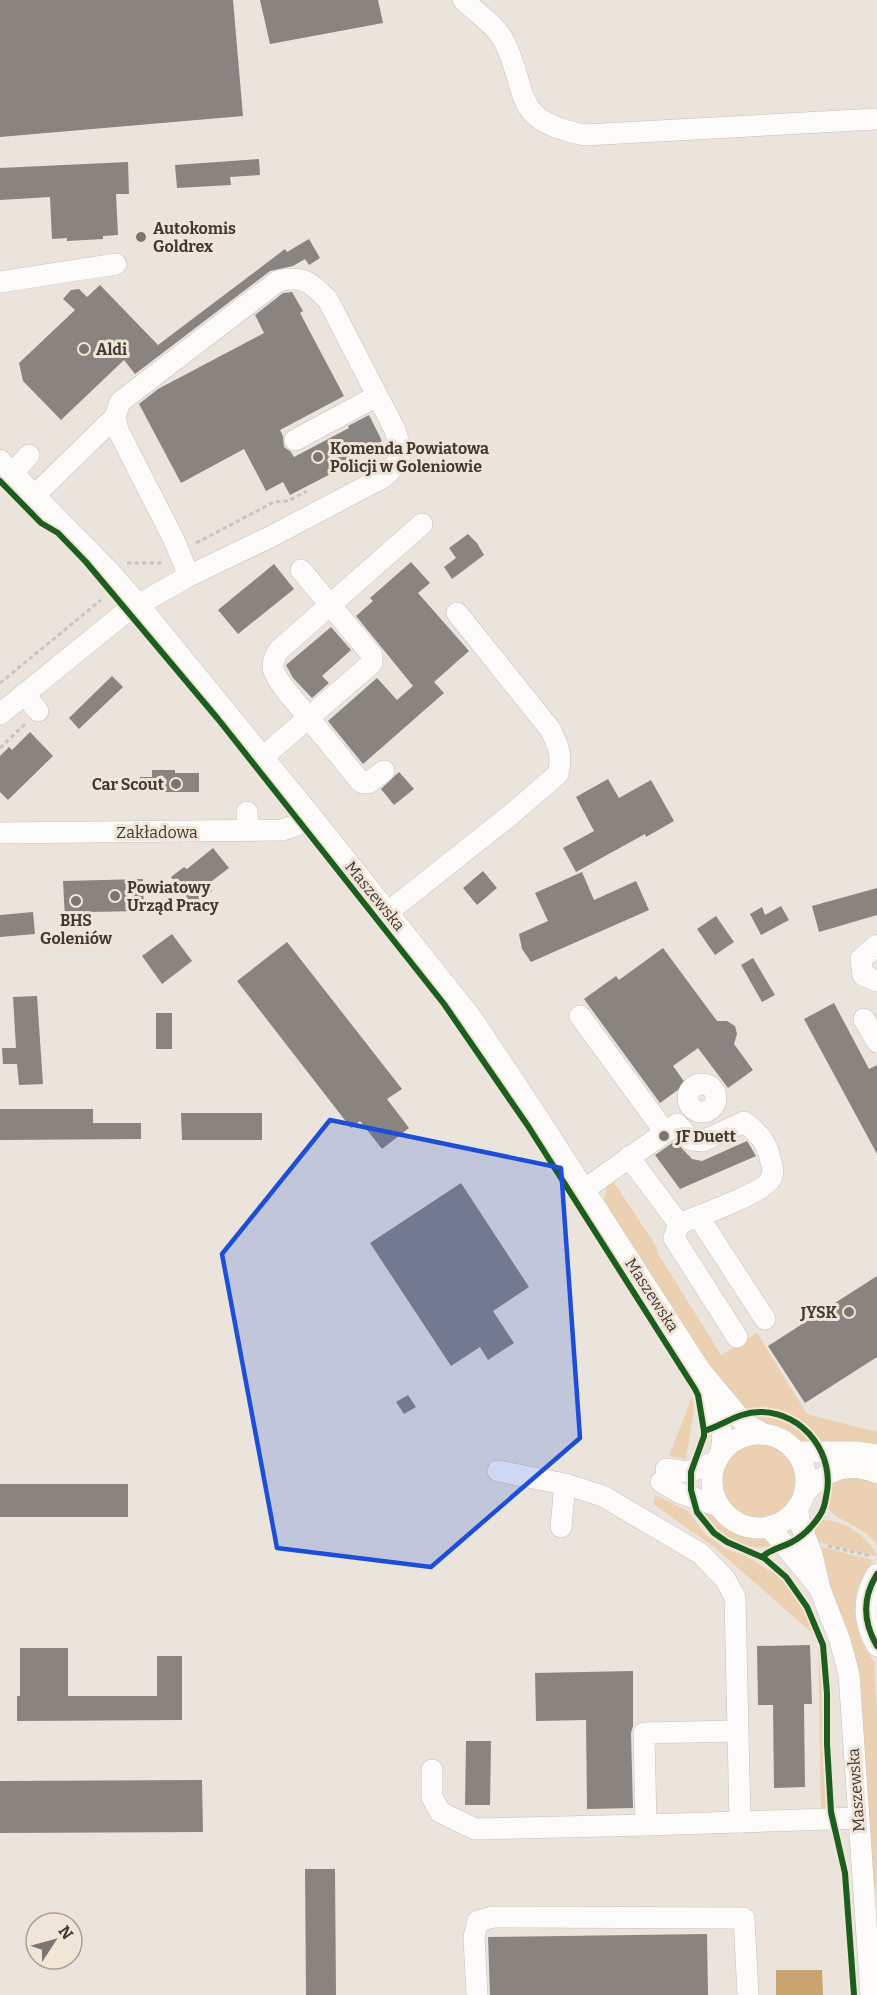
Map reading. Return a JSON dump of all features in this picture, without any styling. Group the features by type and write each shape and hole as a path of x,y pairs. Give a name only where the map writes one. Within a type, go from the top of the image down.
{"street":[{"path":"463,0 498,33 504,42 522,94 534,116 546,124 565,131 584,135 877,119"},
{"path":"0,282 116,264"},
{"path":"0,714 186,566 272,536 382,478 392,470 398,460 401,447 395,430 328,300 310,283 291,277 278,281 137,387 120,402 115,417 34,495"},
{"path":"295,440 377,396"},
{"path":"115,417 118,430 186,566"},
{"path":"6,466 29,455"},
{"name":"Maszewska","path":"6,466 138,604 471,1017 585,1189 700,1370 740,1418 762,1433"},
{"path":"384,771 368,783 363,783 273,673 272,664 279,650 422,524"},
{"path":"263,757 372,663 373,659 301,570"},
{"path":"388,912 508,817 558,774 561,763 559,748 550,729 457,613"},
{"path":"24,694 38,711"},
{"name":"Zakładowa","path":"0,833 247,821 289,829 311,816"},
{"path":"877,945 861,959 863,975 877,981"},
{"path":"580,1016 671,1128 691,1140 703,1141 744,1122"},
{"path":"864,1019 877,1042"},
{"path":"585,1189 671,1128 690,1106 701,1112 709,1110 714,1104 757,1131 769,1153 774,1171 770,1182 757,1191 688,1220 674,1238 737,1338"},
{"path":"629,1158 688,1220 765,1318"},
{"name":"Maszewska","path":"700,1370 723,1436 718,1457"},
{"path":"802,1501 807,1484 805,1467 797,1452 781,1439 762,1433 735,1440 718,1457 688,1472 663,1475 680,1492 719,1506 735,1522 757,1528 768,1527 788,1519 802,1501 819,1479 838,1469 862,1467 877,1473"},
{"path":"797,1452 857,1452 877,1455"},
{"path":"718,1457 712,1484 719,1506"},
{"path":"498,1471 565,1484 603,1496 701,1554 725,1579 735,1597 740,1822"},
{"path":"561,1527 565,1484"},
{"name":"Maszewska","path":"802,1501 799,1521 812,1554 820,1588 835,1624 849,1674 871,1995"},
{"name":"Maszewska","path":"768,1527 820,1588"},
{"path":"876,1566 868,1591 866,1609 869,1631 877,1646"},
{"path":"646,1825 644,1733 738,1731"},
{"path":"432,1770 432,1797 440,1812 476,1830 858,1818"},
{"path":"477,1995 474,1937 478,1921 505,1917 744,1918 748,1995"}],"path":[{"path":"127,564 169,563 186,566 187,548 274,502 288,501 307,491"},
{"path":"0,683 101,600"},
{"path":"0,746 38,711"},
{"path":"826,1545 876,1566"}],"highlighted area":[{"path":"330,1120 561,1168 580,1438 431,1567 277,1548 222,1254"}],"shaded area":[{"path":"608,1181 613,1181 656,1246 657,1252 721,1355 757,1333 807,1414 877,1432 877,1449 824,1444 793,1418 769,1410 746,1410 709,1366 609,1213 604,1199"},
{"path":"692,1397 694,1410 686,1459 669,1456"},
{"path":"761,1414 777,1417 792,1424 815,1446 800,1442 747,1416"},
{"path":"752,1443 766,1443 780,1449 791,1460 797,1474 794,1496 786,1508 766,1519 752,1519 738,1513 727,1502 721,1488 721,1474 727,1460 738,1449"},
{"path":"846,1474 877,1481 877,1545 865,1533 837,1517 828,1508 832,1481"},
{"path":"655,1495 688,1511 704,1533 724,1548 744,1555 770,1571 774,1569 792,1588 804,1607 816,1637 714,1547 653,1504"},
{"path":"697,1504 716,1514 736,1529 760,1536 776,1545 751,1547 729,1539 719,1533 703,1515"},
{"path":"823,1520 839,1523 855,1531 868,1542 877,1556 819,1542 815,1534 810,1536 810,1532"},
{"path":"814,1545 873,1560 857,1589 854,1612 861,1640 874,1661 877,1714 877,1892 876,1887 872,1888 856,1663 846,1625"},
{"path":"818,1642 822,1665 829,1812 821,1813"},
{"path":"776,1970 822,1970 823,1995 776,1995"}],"building":[{"path":"0,0 233,0 243,116 0,137"},
{"path":"260,0 378,0 383,23 270,44"},
{"path":"259,159 260,175 230,177 231,185 177,188 175,165"},
{"path":"128,162 129,194 116,194 118,235 103,236 103,239 67,241 67,238 52,239 50,197 0,200 0,168"},
{"name":"Aldi","path":"309,239 320,258 309,265 305,259 293,266 270,271 135,374 124,360 61,420 23,381 19,363 75,310 63,299 71,290 79,289 87,297 100,285 158,345 285,249 287,252"},
{"path":"292,292 303,311 300,313 344,396 280,430 284,447 294,457 369,415 382,441 344,461 346,466 290,495 283,482 266,491 244,449 181,483 139,404 158,389 264,333 255,315 283,293"},
{"path":"468,534 484,555 452,579 444,567 456,558 449,548"},
{"path":"411,562 430,583 418,593 469,651 434,682 444,693 363,764 328,721 377,678 397,700 413,686 356,616 373,601 370,598"},
{"path":"274,564 294,589 238,634 218,610"},
{"path":"331,627 351,650 322,676 329,683 312,698 293,678 286,665"},
{"path":"112,676 123,687 79,729 69,718"},
{"path":"30,732 53,756 8,800 0,792 0,756 9,747 12,750"},
{"name":"Car Scout","path":"152,770 199,773 199,792 140,792 140,777 152,777"},
{"path":"399,772 414,789 394,805 381,789"},
{"path":"608,779 619,798 651,780 674,821 646,837 645,834 576,872 563,848 594,831 576,797"},
{"path":"213,848 229,868 208,884 212,891 193,905 171,877 184,867 187,869"},
{"path":"483,871 497,888 477,905 463,888"},
{"path":"582,872 594,900 636,881 649,910 531,962 522,949 519,934 548,921 535,893"},
{"name":"Powiatowy Urząd Pracy","path":"143,879 144,911 87,912 87,918 65,919 63,881"},
{"path":"877,888 877,915 819,932 812,906"},
{"path":"781,906 789,920 761,935 750,914 762,907 765,915"},
{"path":"33,912 35,934 0,937 0,915"},
{"path":"716,916 734,942 715,955 697,929"},
{"path":"172,934 192,961 162,984 142,956"},
{"path":"287,942 402,1089 387,1099 409,1128 382,1149 360,1121 351,1128 237,981"},
{"path":"663,948 717,1021 727,1021 735,1026 737,1034 734,1044 753,1070 728,1088 698,1048 673,1066 686,1084 660,1103 584,999 616,976 619,980"},
{"path":"753,958 775,995 762,1002 741,965"},
{"path":"37,996 43,1084 19,1085 17,1064 3,1064 2,1048 16,1048 13,997"},
{"path":"834,1003 869,1069 877,1065 877,1154 804,1019"},
{"path":"156,1013 172,1013 172,1049 156,1049"},
{"path":"0,1109 93,1109 93,1123 141,1123 141,1139 0,1140"},
{"path":"181,1113 262,1113 262,1140 182,1140"},
{"name":"JF Duett","path":"675,1141 692,1159 702,1161 747,1141 756,1156 680,1189 655,1155"},
{"path":"461,1183 529,1287 493,1311 514,1343 488,1360 480,1347 451,1366 370,1243"},
{"name":"JYSK","path":"877,1276 877,1357 805,1403 768,1346"},
{"path":"408,1395 416,1407 404,1414 396,1402"},
{"path":"0,1484 128,1484 128,1517 0,1517"},
{"path":"810,1645 812,1704 804,1704 805,1787 774,1788 773,1705 758,1705 757,1646"},
{"path":"20,1648 68,1648 68,1696 157,1696 157,1656 182,1656 182,1720 17,1721 17,1696 20,1696"},
{"path":"633,1671 631,1733 633,1808 587,1809 586,1720 536,1721 535,1673"},
{"path":"466,1741 491,1741 490,1805 465,1805"},
{"path":"202,1780 203,1832 0,1833 0,1781"},
{"path":"305,1869 335,1869 336,1995 306,1995"},
{"path":"707,1934 708,1995 490,1995 488,1937"}],"cycle path":[{"path":"0,481 41,523 58,533 86,562 218,719 444,1004 528,1126 695,1389 704,1431 691,1472 691,1490 697,1512 714,1533 727,1542 764,1558 786,1577 807,1607 823,1645 831,1812 845,1873 854,1995"},
{"path":"704,1431 745,1414 760,1412 776,1414 790,1419 803,1428 821,1452 828,1481 821,1513 799,1538 762,1557"},
{"path":"877,1574 869,1592 866,1610 869,1628 877,1646"}],"place":[{"name":"Autokomis Goldrex","path":"141,237"},
{"name":"Aldi","path":"84,349"},
{"name":"Komenda Powiatowa Policji w Goleniowie","path":"318,457"},
{"name":"Car Scout","path":"176,784"},
{"name":"Powiatowy Urząd Pracy","path":"115,896"},
{"name":"BHS Goleniów","path":"76,901"},
{"name":"JF Duett","path":"664,1136"},
{"name":"JYSK","path":"849,1312"}]}
